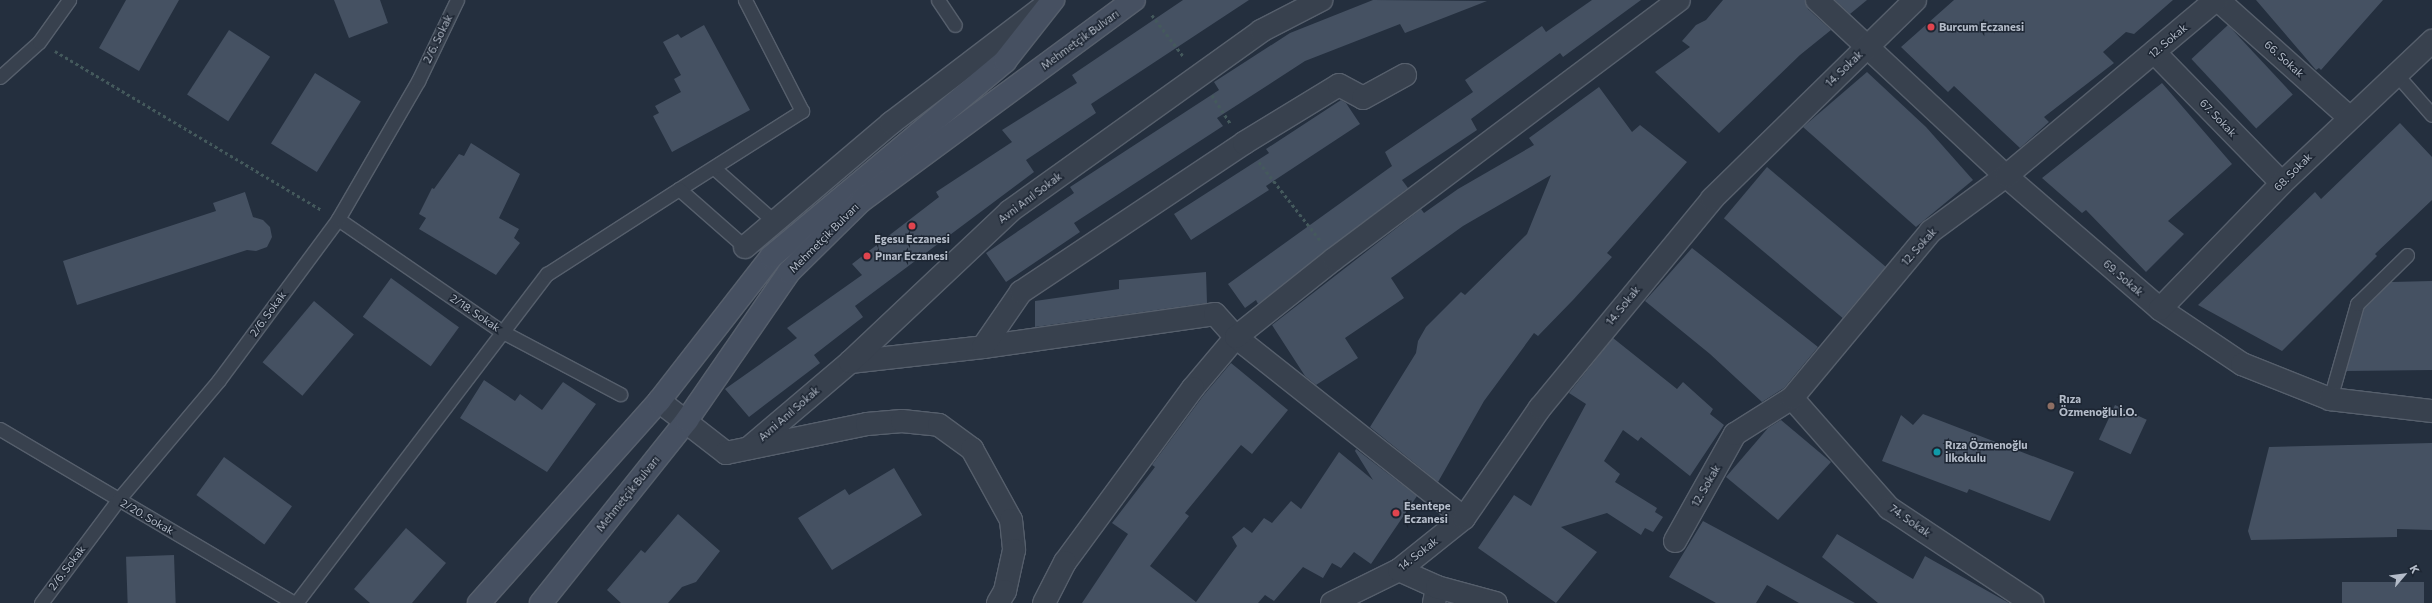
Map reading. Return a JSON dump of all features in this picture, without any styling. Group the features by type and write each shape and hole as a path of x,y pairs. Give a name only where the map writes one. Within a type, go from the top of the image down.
{"main road":[{"name":"Mehmetçik Bulvarı","path":"541,603 687,420 789,272 861,201 1134,0"},
{"name":"Mehmetçik Bulvarı","path":"479,603 659,401 771,257 1005,61 1052,1"}],"street":[{"name":"Avni Anıl Sokak","path":"749,448 850,362 1010,211 1261,32 1321,0"},
{"path":"1044,603 1065,562 1193,388 1236,337 1334,259 1679,0"},
{"name":"69. Sokak","path":"1817,0 1868,45 2006,176 2160,310 2242,364 2330,399 2432,411"},
{"name":"14. Sokak","path":"1332,603 1399,570 1464,518 1540,408 1712,199 1915,0"},
{"name":"12. Sokak","path":"1675,541 1735,434 1792,398 1931,231 2006,176 2217,0"},
{"name":"66. Sokak","path":"2217,0 2350,118"},
{"path":"745,248 891,123 1052,1"},
{"name":"68. Sokak","path":"2160,310 2282,183 2432,41"},
{"name":"67. Sokak","path":"2154,52 2282,183"},
{"path":"983,346 1021,292 1244,143 1339,85 1363,98 1405,75"},
{"path":"745,248 771,257 789,272"},
{"path":"850,362 983,346 1215,314 1236,337 1464,518"},
{"name":"74. Sokak","path":"1792,398 1889,508 2032,603"},
{"path":"659,401 687,420 726,453 867,424 902,421 939,425 972,449 1011,520 1014,550 1005,592 998,603"},
{"path":"1399,570 1435,595 1496,603"}],"lane":[{"path":"0,77 39,42 69,0"},
{"name":"2/6. Sokak","path":"41,603 118,500 219,380 338,219 418,81 457,0"},
{"path":"295,603 501,331 547,274 802,111 745,0"},
{"path":"938,0 955,25"},
{"path":"2397,75 2432,115"},
{"path":"714,168 776,223"},
{"path":"679,189 745,248"},
{"name":"2/18. Sokak","path":"338,219 501,331 620,394"},
{"path":"2330,399 2357,304 2407,254"},
{"name":"2/20. Sokak","path":"0,429 118,500 295,603"}],"path":[{"path":"39,42 338,219"}],"building":[{"path":"126,0 179,0 139,71 99,48"},
{"path":"334,0 380,0 388,23 349,38"},
{"path":"1183,0 1249,0 1091,104 1096,113 1026,160 1034,172 855,306 863,317 814,355 820,363 749,417 725,389 797,338 787,328 862,275 852,264 939,197 936,192 1012,142 1002,130 1077,83 1072,75"},
{"path":"1373,0 1487,1 1405,33 1400,24 1305,61 1217,118 1223,126 1074,223 1080,232 1006,282 986,253 1074,193 1070,187 1219,90 1214,82 1290,33"},
{"path":"1592,0 1641,0 1563,57 1560,53 1471,119 1477,130 1402,180 1408,188 1258,304 1256,300 1245,308 1228,284 1392,166 1385,152 1473,92 1465,80 1542,26 1546,32"},
{"path":"1723,0 1805,0 1808,9 1831,30 1800,55 1719,133 1655,72 1690,47 1682,41 1696,25 1706,20"},
{"path":"1835,0 1867,0 1850,14"},
{"path":"1954,0 2173,0 2134,34 2126,32 2103,52 2114,63 2044,117 2049,122 2020,148 1954,86 1948,92 1901,47"},
{"path":"2256,0 2383,0 2321,70 2319,68 2316,70"},
{"path":"704,25 750,110 672,152 653,116 659,113 655,106 681,92 674,79 681,75 663,42 678,34 681,38"},
{"path":"2228,25 2293,94 2256,129 2191,59"},
{"path":"229,30 270,57 228,121 187,95"},
{"path":"1867,72 1926,127 1973,180 1916,227 1803,127"},
{"path":"315,73 361,102 317,172 271,143"},
{"path":"2162,83 2232,164 2168,221 2184,234 2146,272 2086,210 2082,213 2042,178"},
{"path":"1599,87 1632,132 1640,125 1687,162 1607,253 1612,257 1538,336 1534,333 1484,401 1438,482 1370,427 1416,353 1418,341 1426,327 1461,292 1465,295 1527,234 1551,175 1463,226 1391,278 1404,298 1345,338 1358,358 1316,385 1305,376 1272,325 1421,209 1424,213 1458,189 1534,145 1529,138"},
{"path":"1341,100 1346,103 1360,124 1266,186 1269,190 1191,240 1174,214 1269,153 1266,149"},
{"path":"2400,123 2432,157 2432,200 2375,254 2377,256 2282,351 2198,305 2315,192 2321,199"},
{"path":"471,143 520,174 499,218 519,229 514,238 520,243 496,275 419,229 426,218 419,214 432,188 434,189 459,154 464,156"},
{"path":"1767,167 1886,267 1843,318 1724,218"},
{"path":"245,192 253,217 263,220 270,227 272,237 267,247 256,251 247,250 77,305 63,261 216,211 213,203"},
{"path":"1692,248 1818,347 1784,388 1762,402 1710,354 1645,301"},
{"path":"1206,272 1207,303 1035,327 1035,301 1119,289 1119,280"},
{"path":"391,278 459,327 431,366 363,317"},
{"path":"2432,281 2432,370 2346,371 2364,308 2391,282"},
{"path":"314,301 354,334 302,396 263,362"},
{"path":"1613,338 1677,389 1683,382 1713,409 1710,414 1724,425 1690,476 1641,437 1638,441 1623,430 1604,461 1620,474 1615,482 1657,508 1655,512 1663,517 1653,532 1645,528 1641,535 1607,513 1561,527 1597,552 1556,603 1478,548 1514,495 1531,506 1586,404 1569,393"},
{"path":"1231,363 1288,410 1252,454 1241,445 1185,513 1189,516 1150,566 1196,602 1237,546 1232,537 1244,527 1252,533 1264,518 1272,523 1291,501 1301,509 1339,452 1373,480 1355,451 1356,449 1417,496 1371,564 1354,552 1341,568 1332,563 1323,578 1303,567 1274,601 1265,595 1258,603 1082,603 1128,534 1112,523 1155,467 1152,465 1203,396"},
{"path":"484,380 515,401 520,394 542,410 563,382 596,404 547,472 460,418"},
{"path":"2115,405 2147,420 2131,454 2099,439"},
{"path":"1923,414 2074,472 2050,521 1969,489 1967,493 1882,461 1901,415 1913,425"},
{"path":"1781,420 1831,462 1778,520 1726,477 1768,428"},
{"path":"2432,443 2432,530 2397,529 2397,537 2251,540 2248,531 2269,447"},
{"path":"224,457 292,506 264,544 196,495"},
{"path":"894,468 922,515 832,570 798,518 845,489 849,495"},
{"path":"678,514 720,551 696,582 682,587 668,603 621,603 607,590 641,550 645,553"},
{"path":"1703,521 1855,603 1799,603 1767,585 1756,603 1716,603 1669,577"},
{"path":"406,528 446,563 412,603 370,603 354,589"},
{"path":"1837,534 1913,579 1925,556 2009,603 1878,603 1822,557"},
{"path":"174,555 176,603 128,603 126,557"},
{"path":"2342,582 2424,582 2424,603 2342,603"}],"place":[{"name":"Burcum Eczanesi","path":"1931,27"},
{"name":"Egesu Eczanesi","path":"912,226"},
{"name":"Pınar Eczanesi","path":"867,256"},
{"name":"Rıza Özmenoğlu İ.O.","path":"2051,406"},
{"name":"Rıza Özmenoğlu İlkokulu","path":"1937,452"},
{"name":"Esentepe Eczanesi","path":"1396,513"}]}
